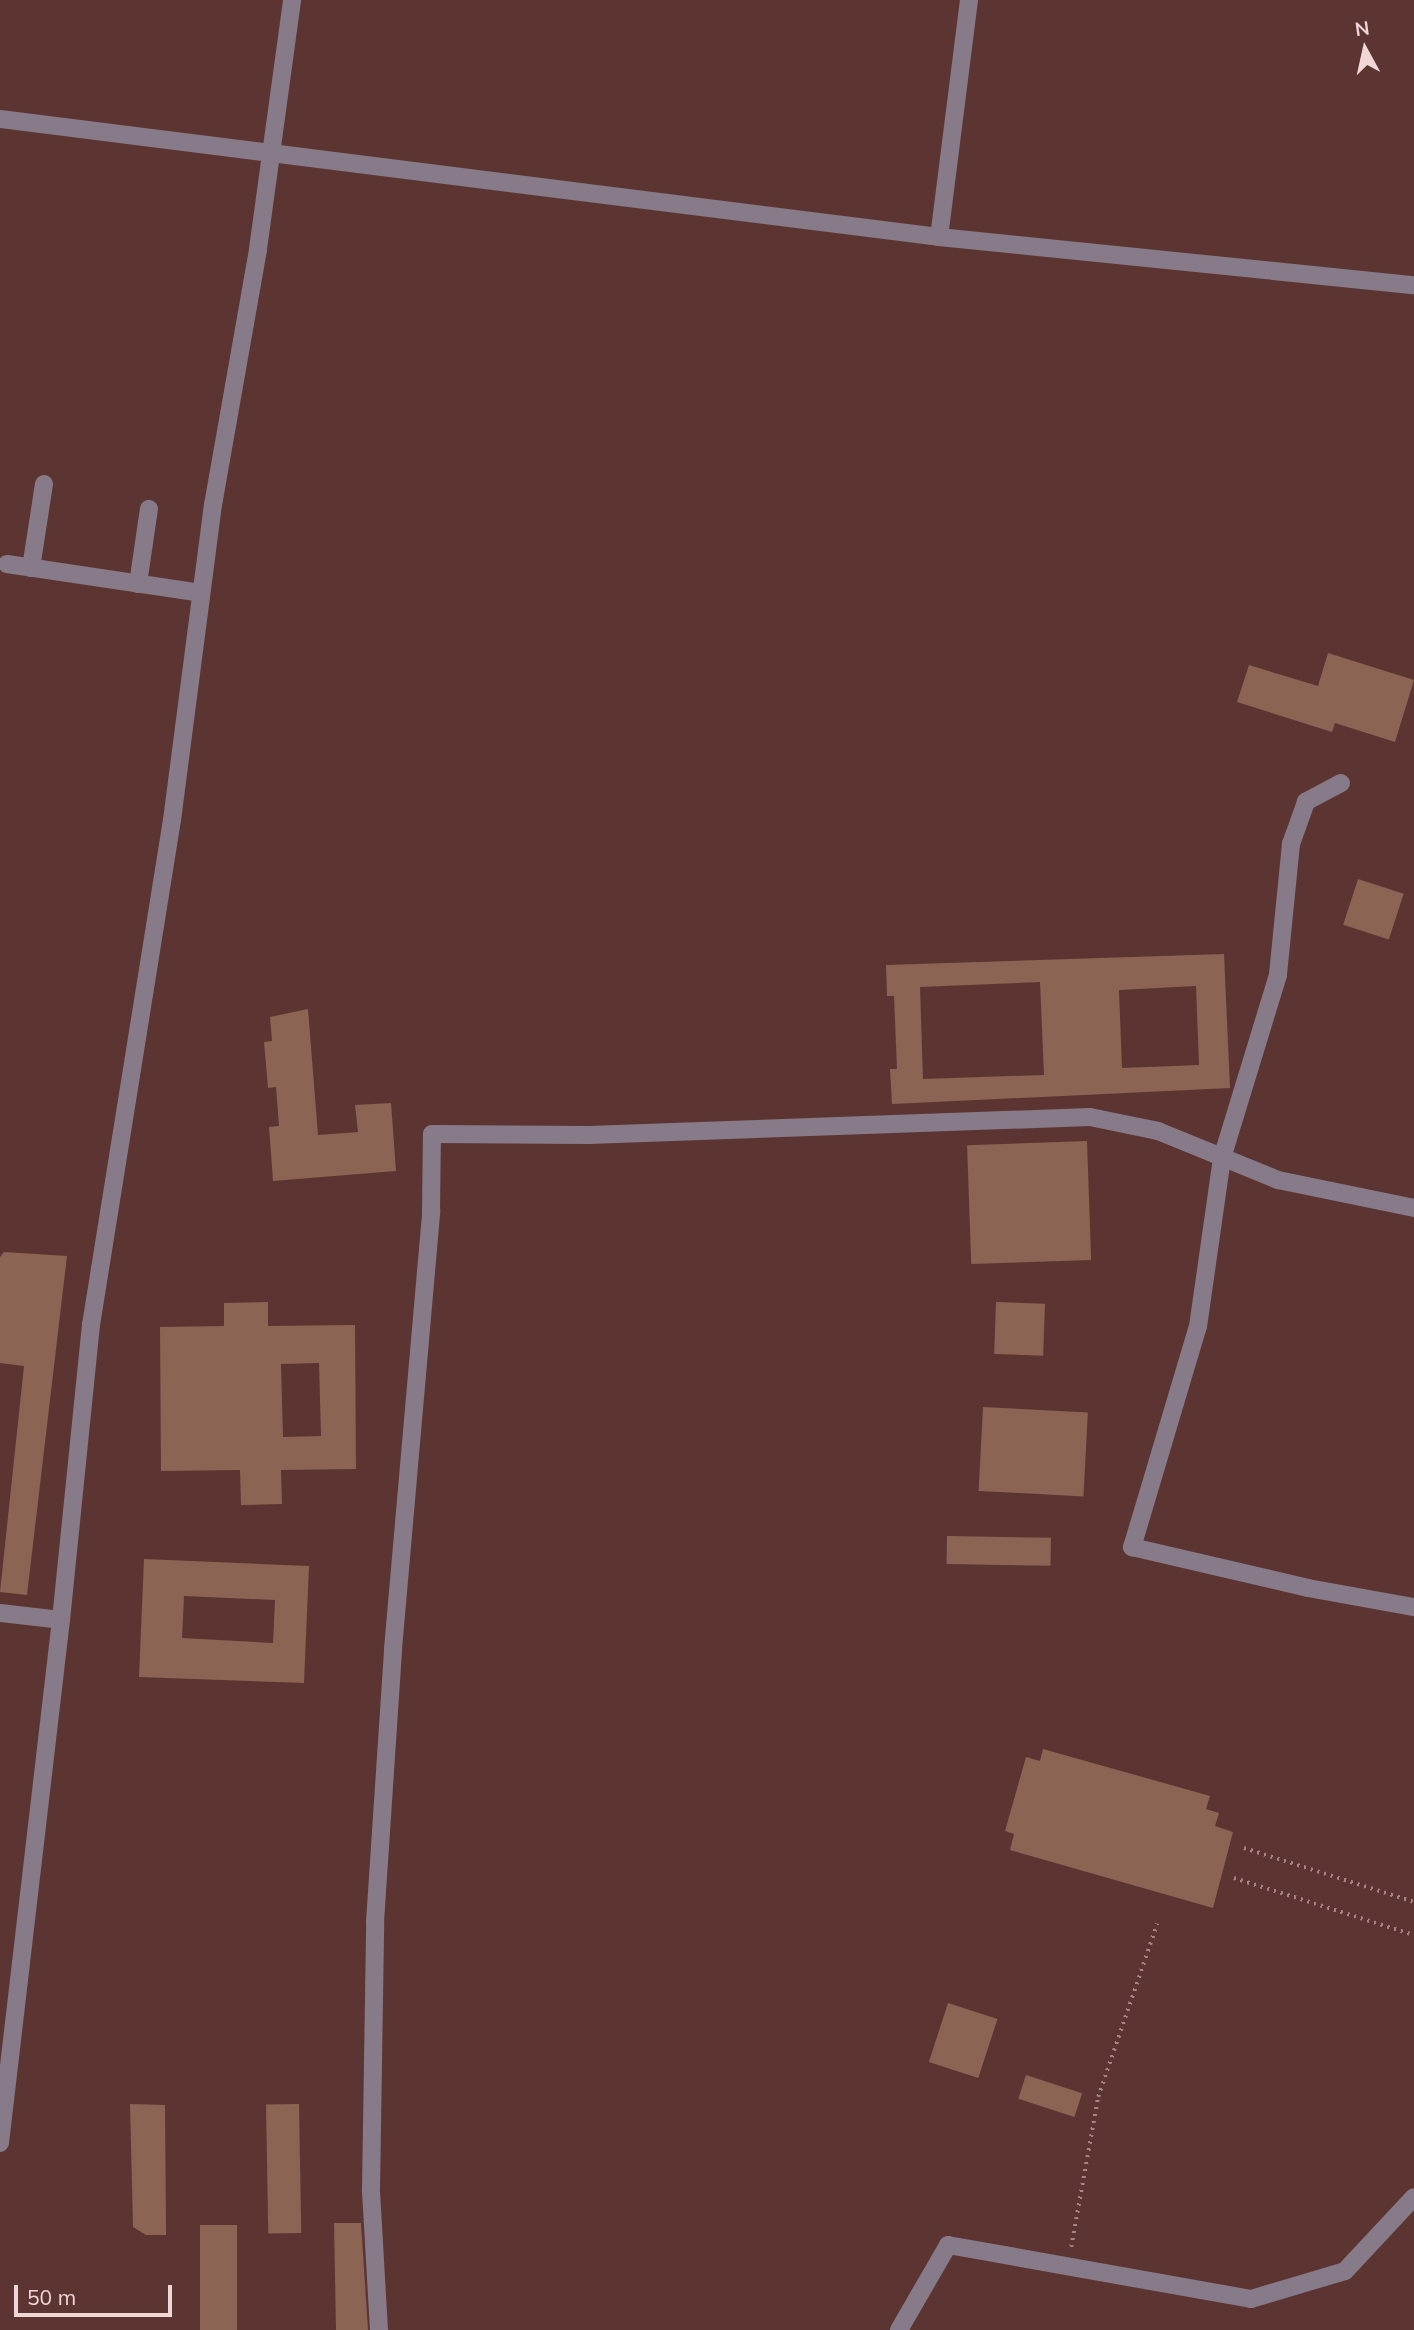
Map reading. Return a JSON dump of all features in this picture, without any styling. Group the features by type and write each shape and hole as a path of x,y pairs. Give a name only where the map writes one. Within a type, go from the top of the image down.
{"street":[{"path":"0,2143 61,1620 91,1325 172,820 201,593 271,152 292,0"},
{"path":"939,237 969,0"},
{"path":"0,119 939,237 1414,285"},
{"path":"31,568 44,484"},
{"path":"138,584 149,509"},
{"path":"7,564 201,593"},
{"path":"1341,783 1307,802 1291,844 1278,975 1222,1158 1198,1326 1132,1547 1414,1607"},
{"path":"379,2330 371,2190 376,1922 393,1649 431,1211 432,1134 589,1135 1090,1116 1158,1131 1278,1180 1414,1208"},
{"path":"0,1612 61,1620"},
{"path":"899,2330 948,2245 1251,2299 1345,2271 1414,2197"}],"path":[{"path":"1244,1848 1414,1902"},
{"path":"1234,1878 1414,1935"},
{"path":"1068,2267 1098,2097 1157,1924"}],"building":[{"path":"1328,653 1414,680 1395,742 1335,723 1332,732 1237,702 1249,665 1318,686"},
{"path":"1358,879 1404,894 1389,939 1343,925"},
{"path":"1224,954 1230,1088 892,1104 890,1069 897,1069 894,996 887,996 886,965","holes":["1040,982 1044,1075 923,1079 920,987","1196,986 1199,1065 1122,1068 1119,990"]},
{"path":"308,1009 318,1135 358,1132 355,1105 391,1103 396,1171 273,1181 269,1127 279,1126 276,1087 268,1088 264,1042 272,1041 270,1017"},
{"path":"1087,1141 1091,1260 971,1264 967,1145"},
{"path":"4,1252 67,1256 27,1595 0,1592 24,1366 0,1363 0,1257"},
{"path":"268,1302 268,1326 355,1325 356,1469 281,1470 282,1504 241,1505 240,1470 161,1471 160,1327 224,1326 224,1303","holes":["319,1363 321,1436 283,1437 281,1364"]},
{"path":"996,1302 1045,1304 1043,1356 994,1354"},
{"path":"983,1407 1088,1412 1083,1496 979,1491"},
{"path":"947,1536 1051,1538 1050,1566 947,1564"},
{"path":"144,1559 309,1566 304,1683 139,1677","holes":["184,1596 275,1600 273,1643 182,1638"]},
{"path":"1043,1749 1210,1796 1206,1809 1219,1813 1215,1826 1233,1832 1213,1908 1010,1850 1014,1834 1005,1831 1026,1757 1040,1761"},
{"path":"948,2003 997,2019 978,2078 929,2062"},
{"path":"1026,2075 1082,2093 1074,2117 1018,2099"},
{"path":"130,2104 165,2105 166,2235 146,2235 133,2227"},
{"path":"299,2104 301,2233 268,2234 266,2105"},
{"path":"334,2223 361,2223 368,2330 336,2330"},
{"path":"200,2225 237,2225 237,2330 200,2330"}]}
